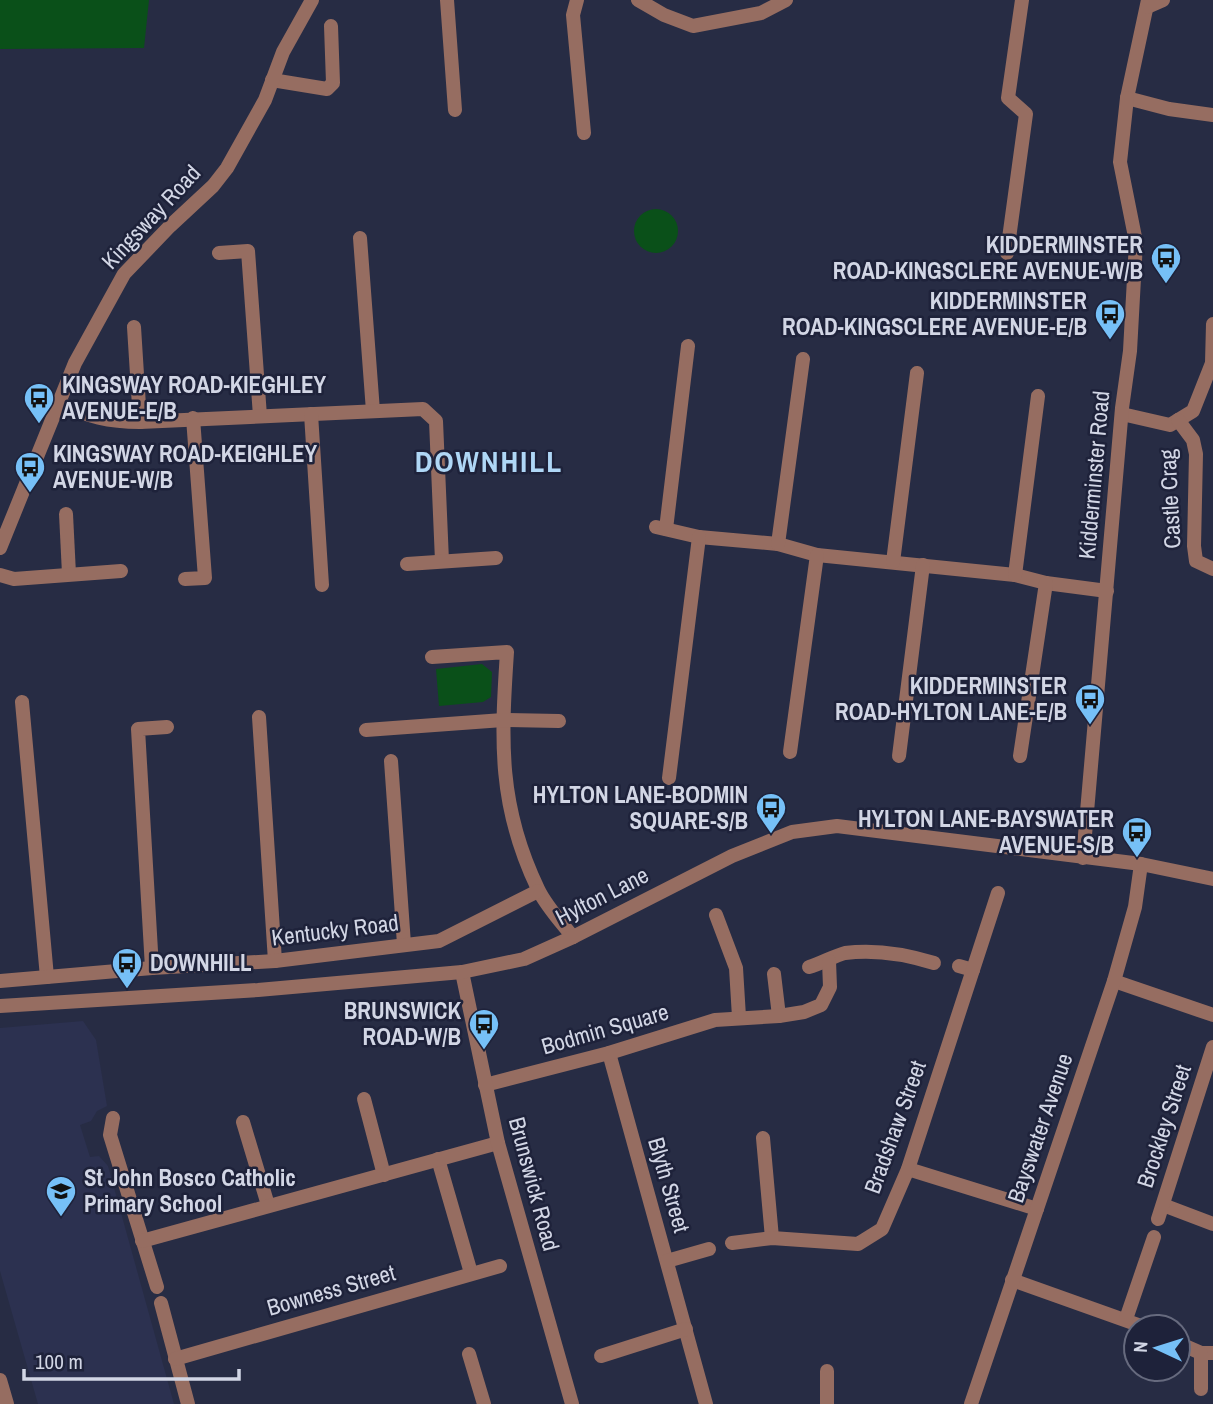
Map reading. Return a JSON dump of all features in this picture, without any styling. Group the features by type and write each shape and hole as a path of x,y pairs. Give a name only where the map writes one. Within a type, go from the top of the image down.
{"street":[{"name":"Kingsway Road","path":"0,548 75,363 124,274 213,186 227,168 265,100 283,52 312,0"},
{"path":"447,0 455,110"},
{"path":"577,0 573,15 584,133"},
{"path":"638,0 664,15 693,26 761,13 770,3 786,0"},
{"path":"1007,253 1026,114 1008,98 1022,0"},
{"path":"1147,3 1163,0"},
{"name":"Kidderminster Road","path":"1083,858 1122,414 1130,351 1136,242 1119,162 1127,98 1147,3"},
{"path":"272,80 327,89 333,83 334,69 331,26"},
{"path":"1127,98 1169,110 1213,115"},
{"path":"360,238 373,411"},
{"path":"219,253 248,251 260,416"},
{"path":"1122,414 1170,425 1193,411 1213,363 1213,324"},
{"path":"134,327 141,422"},
{"path":"688,346 661,528 699,537 778,544 817,555 1015,575 1046,583 1107,591"},
{"path":"778,544 803,359"},
{"path":"893,562 916,373"},
{"path":"1015,575 1038,396"},
{"path":"59,403 111,422 423,409 436,421 442,561"},
{"path":"311,414 322,585"},
{"path":"185,579 205,578 193,418"},
{"name":"Castle Crag","path":"1178,420 1193,440 1196,454 1196,561 1213,569"},
{"path":"66,514 69,574"},
{"path":"669,778 699,537"},
{"path":"790,752 817,555"},
{"path":"407,564 496,558"},
{"path":"899,756 923,565"},
{"path":"0,575 15,579 121,571"},
{"path":"1020,756 1046,583"},
{"path":"432,657 507,652 503,767 512,821 538,891 573,937"},
{"path":"22,702 47,977"},
{"path":"259,717 275,961"},
{"path":"366,730 503,720 559,721"},
{"path":"152,968 138,729 167,727"},
{"path":"391,761 404,944"},
{"name":"Hylton Lane","path":"0,1006 258,990 463,972 524,959 733,856 792,832 837,826 1141,864 1213,879"},
{"name":"Bayswater Avenue","path":"971,1404 1114,981 1135,907 1141,864"},
{"name":"Kentucky Road","path":"0,981 275,961 439,941 538,891"},
{"name":"Bradshaw Street","path":"732,1243 772,1238 858,1244 882,1229 908,1169 966,968 998,893"},
{"path":"716,915 736,968 739,1017"},
{"path":"809,967 843,953 874,952 903,953 934,963"},
{"name":"Bodmin Square","path":"485,1086 609,1053 715,1020 804,1012 821,1005 830,987 829,961"},
{"name":"Brunswick Road","path":"463,972 498,1143 572,1404"},
{"path":"774,974 779,1016"},
{"path":"1114,981 1213,1015"},
{"name":"Brockley Street","path":"1158,1219 1213,1048"},
{"name":"Blyth Street","path":"609,1053 706,1404"},
{"path":"364,1099 384,1175"},
{"path":"113,1118 110,1135 157,1287"},
{"path":"243,1122 268,1205"},
{"path":"763,1138 772,1238"},
{"path":"142,1241 498,1143"},
{"path":"438,1159 471,1273"},
{"path":"908,1169 1037,1209"},
{"path":"1163,1205 1213,1224"},
{"path":"1128,1313 1154,1237"},
{"path":"667,1261 709,1249"},
{"name":"Bowness Street","path":"175,1359 500,1266"},
{"path":"1012,1280 1122,1318"},
{"path":"161,1303 188,1404"},
{"path":"601,1356 686,1329"},
{"path":"1201,1390 1207,1353"},
{"path":"469,1354 484,1404"},
{"path":"827,1371 827,1404"},
{"path":"0,1380 7,1404"}],"shaded area":[{"name":"St John Bosco Catholic Primary School","path":"83,1021 96,1040 107,1106 97,1111 91,1121 80,1125 90,1157 99,1156 108,1166 174,1404 38,1404 0,1271 0,1028"}],"green space":[{"path":"0,0 149,0 144,48 0,49"},
{"path":"656,209 671,216 678,231 671,246 656,253 641,246 634,231 641,216"},
{"path":"482,664 492,672 491,697 483,702 439,706 436,669"}],"place":[{"name":"KIDDERMINSTER ROAD-KINGSCLERE AVENUE-W/B","path":"1166,285"},
{"name":"KIDDERMINSTER ROAD-KINGSCLERE AVENUE-E/B","path":"1110,341"},
{"name":"KINGSWAY ROAD-KIEGHLEY AVENUE-E/B","path":"39,425"},
{"name":"KINGSWAY ROAD-KEIGHLEY AVENUE-W/B","path":"30,494"},
{"name":"KIDDERMINSTER ROAD-HYLTON LANE-E/B","path":"1090,726"},
{"name":"HYLTON LANE-BODMIN SQUARE-S/B","path":"771,835"},
{"name":"HYLTON LANE-BAYSWATER AVENUE-S/B","path":"1137,859"},
{"name":"DOWNHILL","path":"127,990"},
{"name":"BRUNSWICK ROAD-W/B","path":"484,1051"},
{"name":"St John Bosco Catholic Primary School","path":"61,1218"}],"district":[{"name":"DOWNHILL","path":"489,462"}]}
